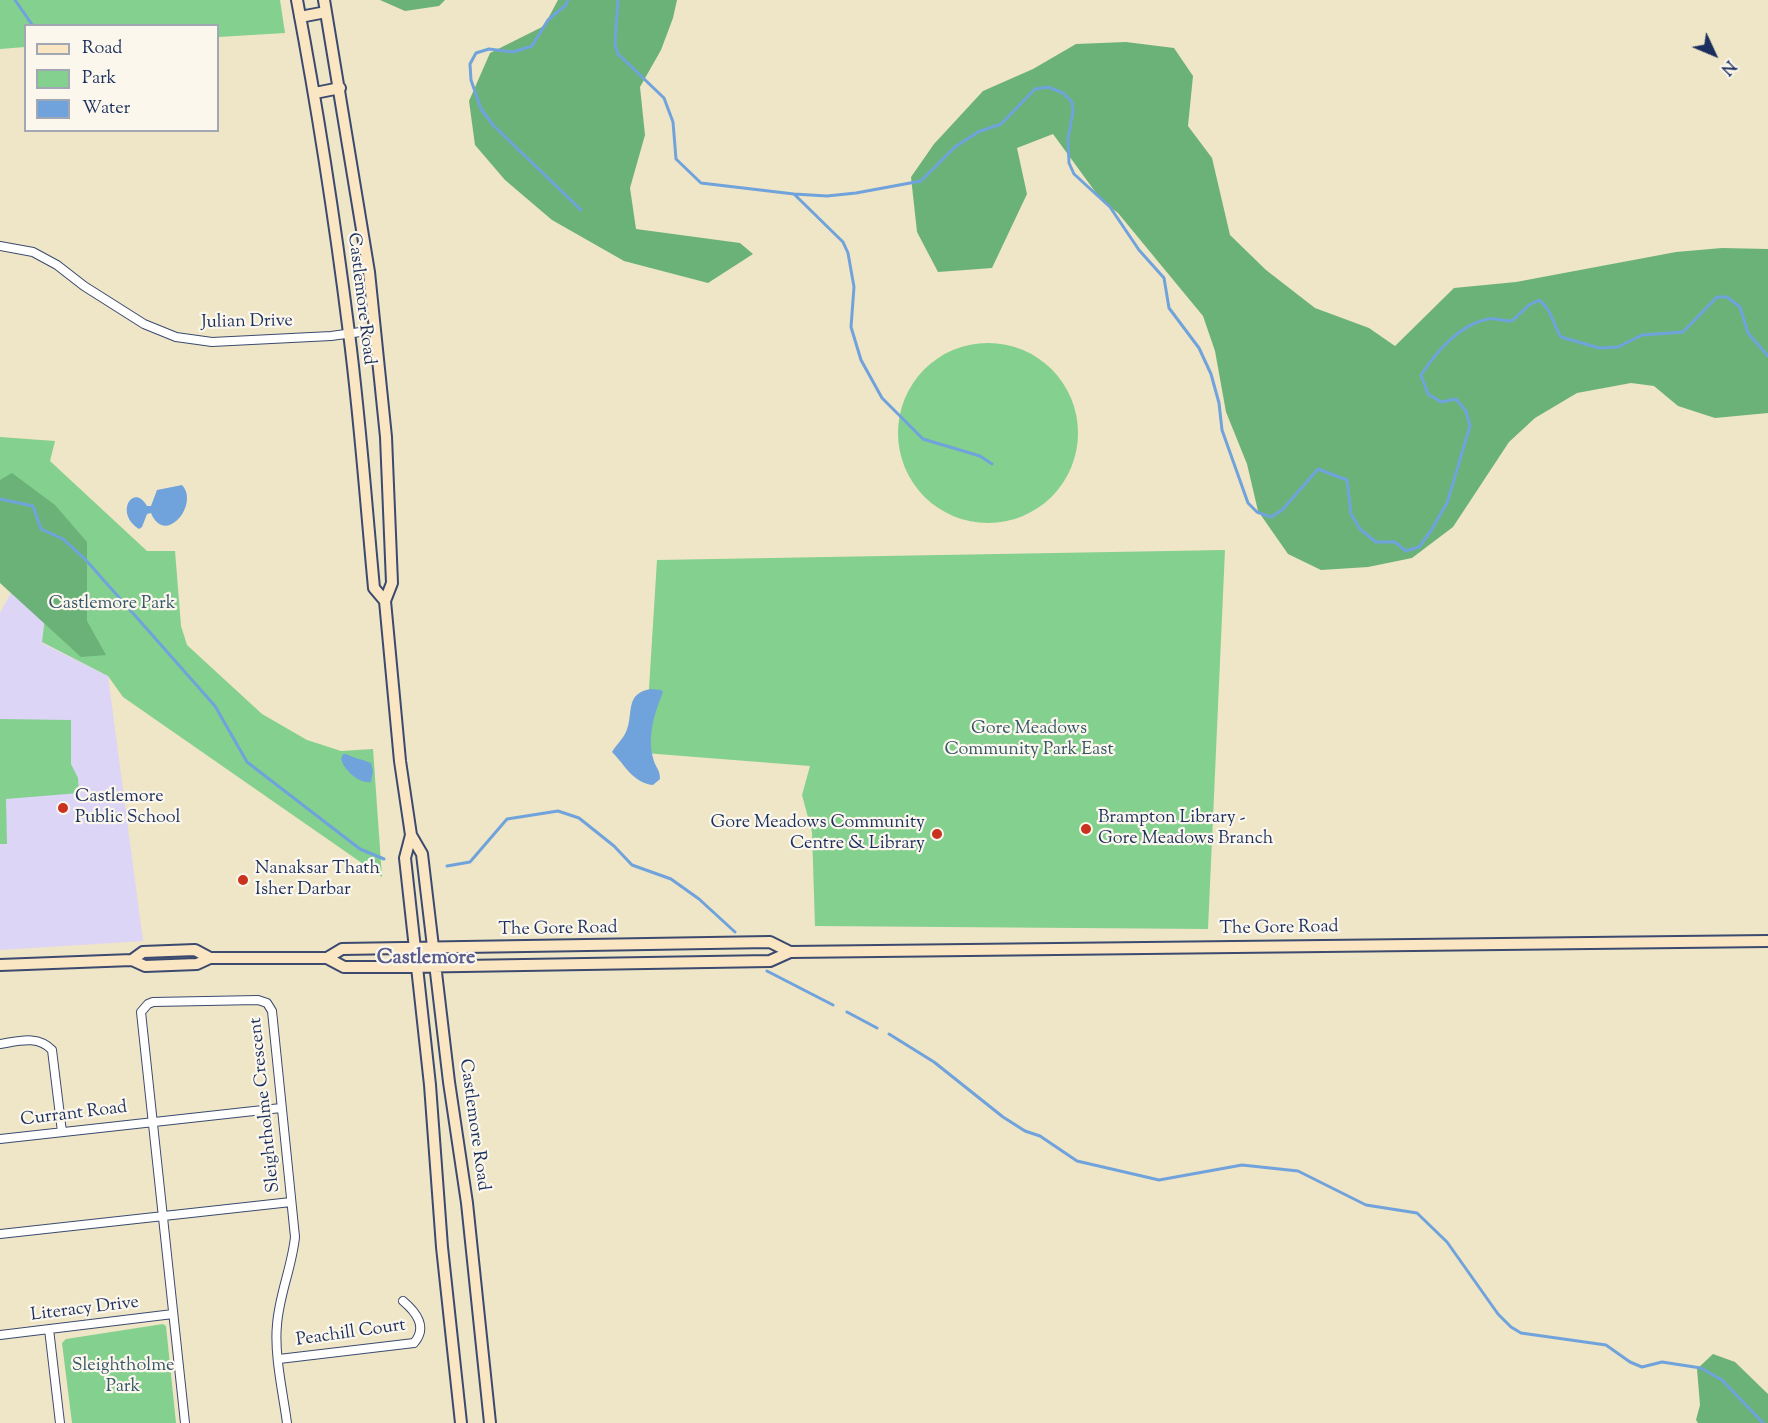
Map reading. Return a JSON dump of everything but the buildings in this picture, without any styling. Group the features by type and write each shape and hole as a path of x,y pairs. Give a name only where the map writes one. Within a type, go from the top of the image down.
{"main road":[{"name":"Castlemore Road","path":"297,0 315,93 349,333 374,588 385,602"},
{"name":"Castlemore Road","path":"324,0 369,272 386,437 392,583 385,602 393,696 411,835 405,858 430,1085 442,1247 461,1423"},
{"path":"300,17 326,12"},
{"path":"315,93 340,88"},
{"name":"Castlemore Road","path":"411,835 422,854 449,1082 467,1203 490,1423"},
{"name":"The Gore Road","path":"0,965 132,960 145,966 197,964 210,958 327,958 344,967 418,967 770,961 790,952 1768,941"},
{"name":"The Gore Road","path":"327,958 342,949 770,942 790,952"},
{"path":"706,944 706,962"}],"street":[{"name":"Julian Drive","path":"0,246 33,252 57,265 84,286 144,324 176,337 212,342 331,336 375,330"},
{"name":"Sleightholme Crescent","path":"185,1423 141,1012 153,1002 258,1000 267,1003 272,1011 295,1237 293,1257 277,1323 287,1423"},
{"path":"0,1044 36,1040 46,1043 52,1050 62,1132"},
{"name":"Currant Road","path":"0,1139 281,1108"},
{"path":"0,1234 291,1202"},
{"name":"Peachill Court","path":"279,1359 414,1342 421,1329 420,1320 414,1310 403,1300"},
{"name":"Literacy Drive","path":"0,1335 173,1314"},
{"path":"49,1329 60,1423"}],"shaded area":[{"name":"Castlemore Public School","path":"13,589 45,617 42,643 108,676 143,941 0,950 0,613"}],"green space":[{"path":"0,0 280,0 285,33 219,37 219,24 24,24 24,47 0,49"},
{"path":"380,0 445,0 439,6 405,11"},
{"path":"558,0 677,0 661,50 640,87 645,135 630,188 636,229 740,243 753,254 708,283 624,261 552,220 505,180 475,145 469,101 490,53 544,26"},
{"path":"1126,42 1174,48 1193,76 1188,126 1212,158 1230,235 1266,270 1315,308 1369,328 1395,346 1454,288 1516,282 1676,252 1722,248 1768,249 1768,413 1715,418 1678,406 1654,386 1631,383 1577,393 1535,418 1509,442 1453,527 1412,558 1368,567 1321,570 1288,554 1258,511 1247,464 1226,412 1215,351 1203,316 1118,213 1102,201 1053,134 1017,148 1027,194 992,268 938,272 917,232 911,177 934,144 983,91 1033,69 1076,44"},
{"path":"988,343 1006,344 1023,349 1052,369 1072,398 1077,415 1077,451 1072,468 1052,497 1023,517 1006,522 988,523 970,522 953,517 924,497 904,468 899,451 898,433 899,415 904,398 924,369 953,349 970,344"},
{"name":"Castlemore Park","path":"0,437 55,441 50,461 147,551 175,551 181,626 187,645 262,714 307,740 341,751 373,749 382,877 123,697 108,676 42,642 45,617 0,580"},
{"path":"12,473 55,505 87,542 87,621 106,655 81,657 0,583 0,480"},
{"name":"Gore Meadows Community Park East","path":"1225,550 1208,929 815,926 812,832 802,795 810,766 645,753 657,560"},
{"path":"0,719 71,720 71,764 78,778 79,793 6,799 7,844 0,844"},
{"name":"Sleightholme Park","path":"163,1324 166,1326 176,1423 72,1423 62,1343 66,1339"},
{"path":"1713,1354 1735,1362 1768,1394 1768,1423 1698,1423 1696,1420 1700,1405 1697,1369"}],"water":[{"path":"182,485 187,502 184,511 172,524 164,526 157,522 151,513 147,514 139,529 132,523 127,509 132,499 136,497 142,499 147,506 151,506 157,490"},
{"path":"651,689 663,692 651,732 651,749 660,779 653,785 640,781 630,773 612,752 626,732 633,700 643,691"},
{"path":"343,754 371,763 373,771 371,782 357,779 349,772 341,759"}],"waterway":[{"path":"15,0 32,24"},
{"path":"568,0 566,5 548,20 532,46 513,52 489,49 476,53 470,64 471,80 481,109 493,125 581,210"},
{"path":"618,0 615,44 618,54 664,98 673,122 676,159 701,183 827,196 921,181 955,147 978,132 1001,124 1035,89 1048,87 1063,93 1072,102 1073,112 1068,138 1069,163 1074,174 1110,207 1139,250 1164,278 1169,308 1199,348 1211,374 1219,403 1222,430 1248,503 1257,512 1271,517 1282,510 1318,469 1347,480 1351,514 1360,529 1376,542 1395,542 1406,551 1419,547 1447,503 1470,426 1466,411 1456,399 1441,402 1428,394 1421,375 1441,348 1458,333 1488,319 1512,321 1529,305 1539,300 1550,313 1561,337 1599,348 1618,347 1642,335 1683,332 1717,297 1727,297 1740,307 1748,333 1768,356"},
{"path":"795,195 843,242 848,253 854,287 851,327 861,360 882,398 923,439 980,456 992,464"},
{"path":"0,499 33,506 41,529 63,539 85,559 215,706 247,762 360,849 384,859"},
{"path":"447,866 470,862 507,819 558,811 579,818 614,846 632,865 671,879 699,899 735,932"},
{"path":"767,971 833,1005"},
{"path":"847,1012 877,1028"},
{"path":"889,1034 934,1062 1003,1117 1025,1131 1040,1136 1077,1161 1159,1180 1242,1165 1298,1171 1366,1205 1417,1213 1447,1242 1498,1314 1511,1327 1521,1333 1606,1345 1630,1362 1642,1367 1662,1362 1701,1368 1722,1380 1763,1423"}],"place":[{"name":"Castlemore Public School","path":"63,808"},
{"name":"Brampton Library - Gore Meadows Branch","path":"1086,829"},
{"name":"Gore Meadows Community Centre & Library","path":"937,834"},
{"name":"Nanaksar Thath Isher Darbar","path":"243,880"}],"district":[{"name":"Castlemore","path":"426,960"}]}
